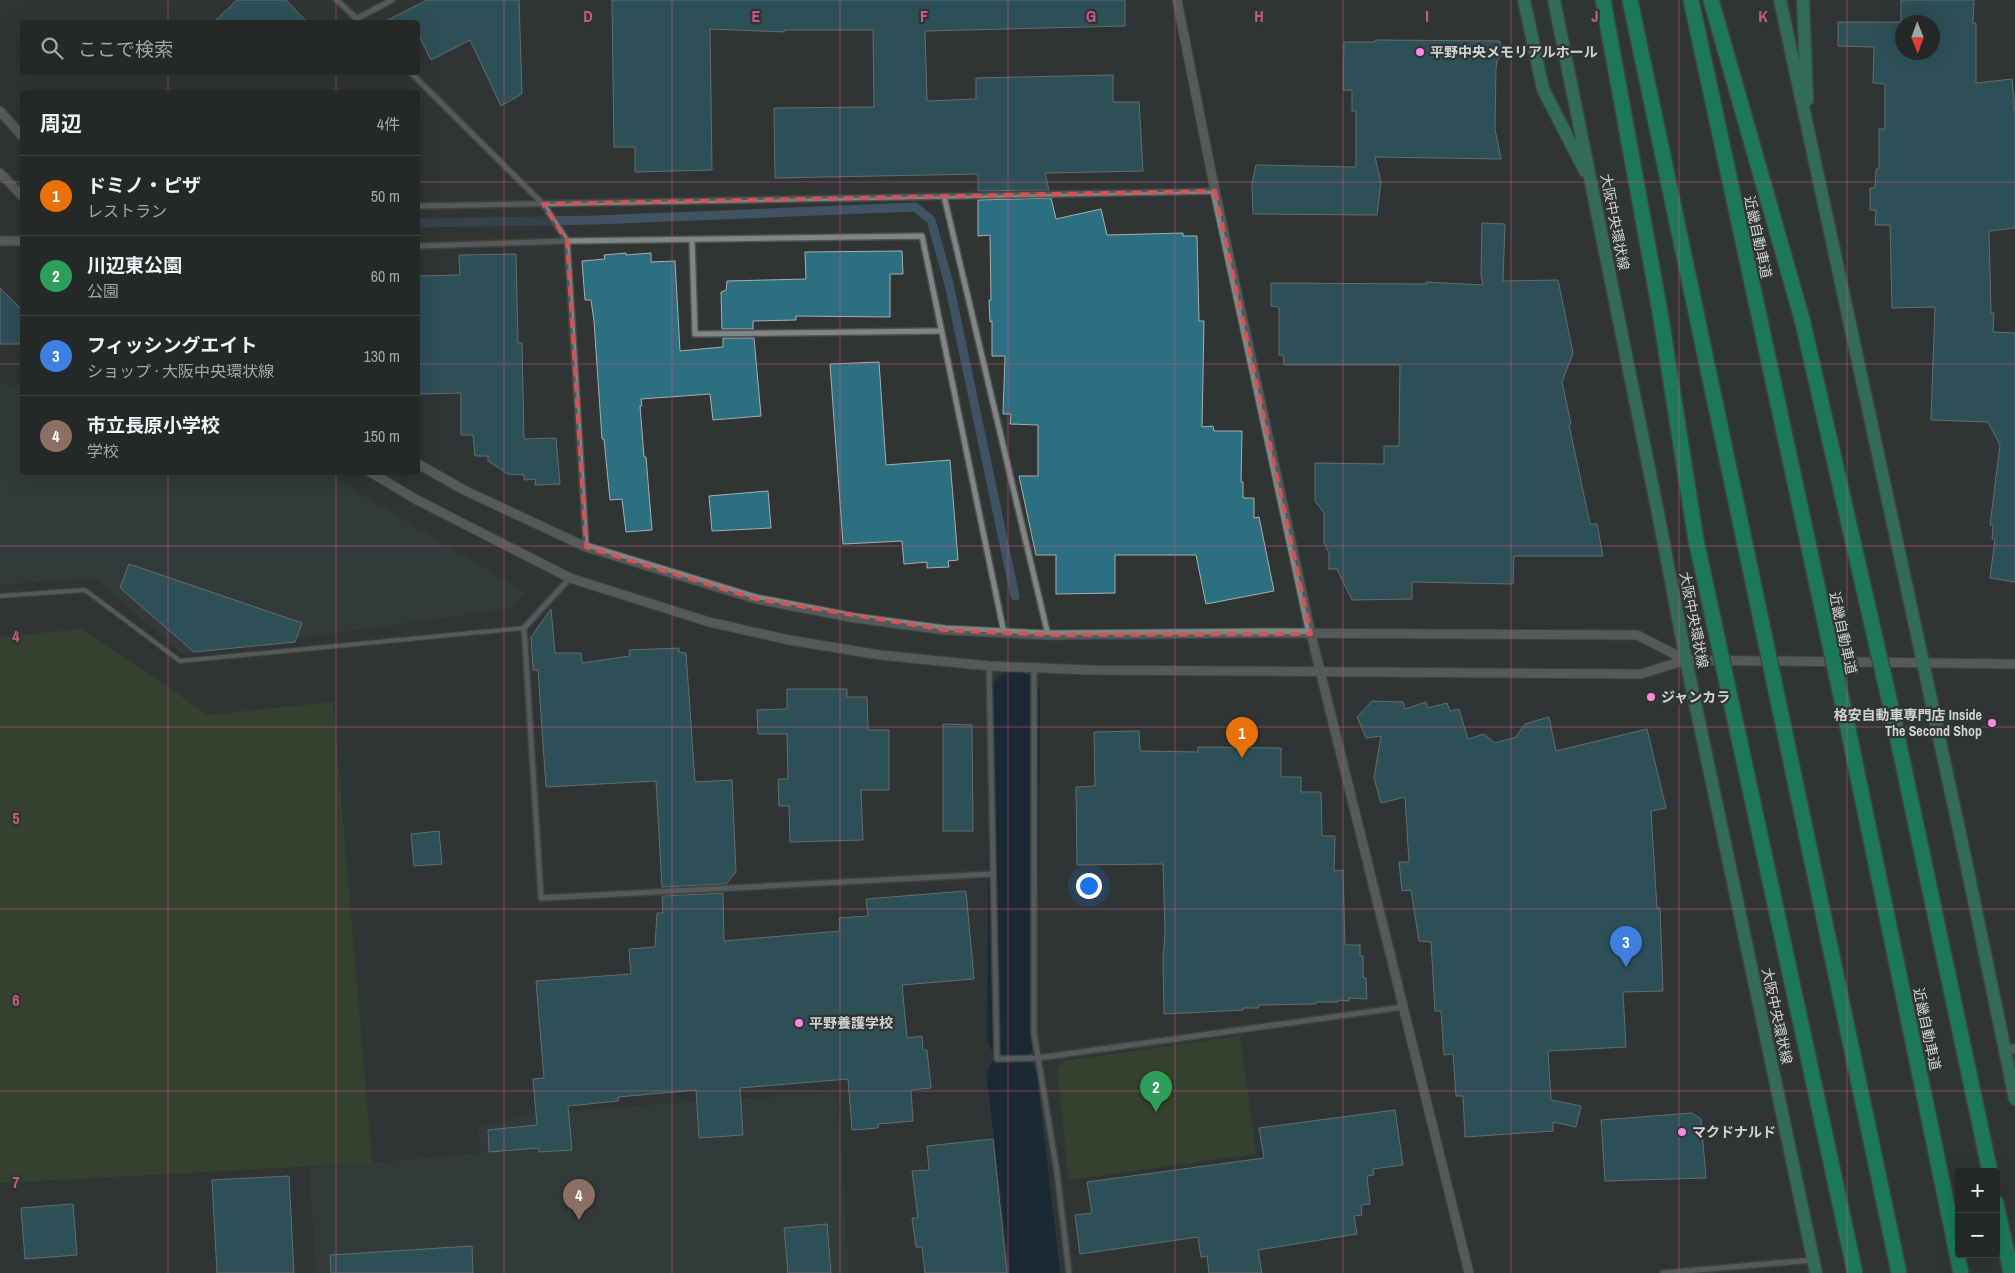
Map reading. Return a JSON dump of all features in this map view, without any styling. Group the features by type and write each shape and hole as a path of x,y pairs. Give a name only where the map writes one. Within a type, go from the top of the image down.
{"highway":[{"path":"1602,0 1660,312 1696,540 1855,1273"},
{"path":"1630,0 1899,1273"},
{"name":"近畿自動車道","path":"1690,0 1844,715 1961,1273"},
{"path":"1710,0 1802,320 1892,712 1989,1168"},
{"path":"1998,1213 2011,1273"}],"main road":[{"path":"1524,0 1542,89 1592,184"},
{"name":"大阪中央環状線","path":"1554,0 1686,660 1816,1273"},
{"path":"1780,0 1923,663 2010,1049 2015,1099"},
{"path":"1803,0 1808,136"}],"street":[{"path":"337,0 357,20"},
{"path":"360,20 392,0"},
{"path":"1177,0 1215,191 1310,634 1469,1273"},
{"path":"413,75 543,204 567,241 586,548"},
{"path":"0,111 20,134"},
{"path":"0,173 20,194"},
{"path":"420,206 1215,191"},
{"path":"944,196 1048,635"},
{"path":"420,246 567,241 922,236 1005,634"},
{"path":"692,240 694,334 941,331"},
{"path":"0,241 20,241"},
{"path":"420,465 464,490 586,548 756,599 855,618 945,630 1048,635 1637,635 1686,660"},
{"path":"375,475 417,500 570,578 709,622 789,640 880,656 989,666 1034,668 1640,674 1686,660 2015,664"},
{"path":"570,578 524,628 541,898 993,874"},
{"path":"989,666 997,1059 1038,1058 1404,1007"},
{"path":"1034,668 1034,1032 1056,1172 1069,1273"},
{"path":"1663,1273 1813,1260"}],"lane":[{"path":"0,596 85,590 180,661 524,628"}],"highlighted area":[{"path":"1215,191 1311,634 1048,635 945,630 756,599 586,547 567,241 543,204"}],"shaded area":[{"path":"0,384 20,386 20,475 329,475 525,592 510,609 183,654 94,578 0,585"},
{"path":"837,1092 849,1273 316,1273 309,1168 481,1153 478,1127 532,1113"}],"green space":[{"path":"82,629 208,715 333,702 372,1163 0,1183 0,637"},
{"path":"1240,1036 1256,1154 1069,1180 1057,1069 1063,1061"}],"building":[{"path":"237,0 286,0 305,20 216,20"},
{"path":"427,0 519,0 522,94 501,106 470,40 431,60 420,37 420,20 388,20"},
{"path":"612,0 1125,0 1125,26 925,31 927,101 976,99 976,78 1113,75 1113,102 1139,102 1143,171 1045,173 1049,190 978,191 978,174 775,178 774,108 874,107 873,30 784,30 784,32 710,29 712,170 635,172 635,147 614,147"},
{"path":"1901,0 1974,0 1973,23 1976,23 1976,83 2012,79 2015,113 2015,228 1989,231 1991,313 1994,313 1993,332 2015,333 2015,582 1990,578 1995,539 1992,539 1993,525 1990,525 2000,445 1988,422 1931,420 1935,307 1892,308 1890,225 1875,225 1876,210 1870,210 1870,188 1875,188 1876,169 1879,169 1879,129 1885,129 1885,84 1873,83 1874,47 1838,46 1838,22 1895,22 1895,60 1940,60 1940,15 1901,15"},
{"path":"1375,40 1500,41 1501,56 1497,61 1496,68 1495,129 1501,159 1375,157 1381,182 1377,215 1253,214 1252,183 1256,165 1356,167 1356,111 1352,111 1352,90 1343,90 1344,42 1375,42"},
{"path":"1051,198 1056,219 1101,209 1107,235 1183,233 1183,236 1197,236 1199,321 1204,321 1202,427 1213,426 1214,431 1242,431 1241,482 1243,482 1243,498 1254,498 1254,518 1259,517 1274,591 1206,604 1196,555 1115,555 1115,593 1056,594 1056,555 1036,555 1019,476 1038,476 1038,425 1010,424 1011,414 1003,414 1005,356 992,356 992,321 990,322 989,300 991,300 990,235 978,236 978,200"},
{"path":"1482,223 1505,224 1503,281 1558,280 1573,353 1562,382 1571,424 1569,425 1590,524 1597,524 1603,556 1514,556 1513,584 1412,582 1412,599 1352,600 1337,569 1329,569 1329,553 1324,543 1324,513 1315,501 1315,463 1384,464 1384,446 1399,446 1400,365 1284,365 1283,355 1279,355 1279,307 1271,306 1271,283 1426,284 1426,282 1483,285 1481,276"},
{"path":"902,251 903,274 890,274 890,317 796,316 796,320 753,321 753,329 722,329 721,292 726,290 727,281 806,279 805,252"},
{"path":"626,253 626,255 651,253 651,262 675,261 680,351 723,347 723,338 754,338 761,416 713,420 710,394 641,399 644,457 646,457 652,530 626,532 622,499 610,500 604,439 602,439 594,321 591,300 585,300 582,261 605,259 604,255"},
{"path":"516,254 518,343 522,343 524,439 556,438 560,484 535,485 536,479 524,480 524,475 508,474 488,461 488,456 475,456 473,435 461,435 461,393 420,394 420,276 460,275 459,255"},
{"path":"0,288 20,308 20,344 0,344"},
{"path":"879,362 886,465 950,460 958,560 948,561 949,567 927,568 927,562 904,564 902,541 843,544 830,364"},
{"path":"768,491 771,528 712,531 709,496"},
{"path":"129,564 302,623 295,642 194,652 120,588"},
{"path":"551,609 555,653 581,653 582,663 630,656 629,650 679,648 679,652 686,653 695,782 732,780 736,872 726,884 662,887 656,781 546,787 538,670 533,670 531,637"},
{"path":"787,689 847,689 847,697 867,697 868,730 889,730 889,790 861,790 863,840 790,842 789,806 779,806 778,779 788,779 787,734 758,734 757,710 787,709"},
{"path":"1372,701 1403,702 1405,709 1426,702 1428,708 1447,703 1450,711 1459,709 1468,739 1484,734 1495,743 1516,737 1525,724 1549,717 1556,751 1647,729 1666,808 1651,811 1657,908 1660,908 1663,991 1623,992 1626,1047 1548,1051 1551,1100 1581,1106 1576,1127 1553,1122 1553,1131 1465,1137 1463,1096 1456,1096 1453,1054 1444,1055 1441,1011 1435,1011 1431,942 1419,941 1411,890 1402,891 1399,862 1409,862 1405,797 1381,803 1374,778 1381,736 1366,738 1357,717"},
{"path":"943,724 972,725 973,831 943,831"},
{"path":"1139,731 1140,751 1198,752 1198,747 1281,748 1281,777 1301,777 1301,792 1321,792 1322,836 1335,836 1334,871 1343,870 1345,945 1360,945 1360,956 1363,956 1363,977 1366,978 1367,999 1349,998 1349,1001 1316,1002 1316,1004 1259,1005 1258,1008 1243,1008 1243,1010 1164,1014 1163,959 1165,931 1163,864 1077,865 1076,787 1095,786 1094,732"},
{"path":"439,831 442,864 414,866 411,834"},
{"path":"966,891 974,979 902,985 907,1038 922,1036 923,1050 927,1050 931,1088 911,1090 913,1121 878,1124 878,1128 852,1130 848,1079 740,1088 743,1135 699,1138 696,1090 618,1097 618,1101 568,1106 572,1150 539,1152 539,1148 489,1152 488,1130 537,1125 533,1079 544,1078 536,981 631,974 629,949 655,947 657,913 663,913 662,896 723,893 724,941 840,931 839,918 868,916 866,899"},
{"path":"1395,1110 1403,1165 1373,1169 1374,1175 1367,1176 1370,1204 1361,1205 1362,1215 1354,1216 1357,1234 1258,1250 1262,1273 1209,1273 1207,1256 1201,1257 1198,1237 1080,1254 1075,1215 1092,1213 1087,1182 1264,1158 1259,1128"},
{"path":"1692,1113 1701,1119 1706,1178 1605,1181 1601,1120"},
{"path":"993,1139 1007,1273 925,1273 922,1247 916,1247 912,1218 918,1218 912,1171 929,1170 927,1146"},
{"path":"289,1176 294,1273 217,1273 212,1180"},
{"path":"73,1204 77,1255 25,1259 21,1208"},
{"path":"827,1224 831,1273 788,1273 784,1228"},
{"path":"472,1246 473,1273 331,1273 330,1255"}],"waterway":[{"path":"420,223 595,220 915,207 931,220 949,284 1015,596"},
{"path":"1012,1036 1015,696"},
{"path":"1012,1077 1035,1273"}],"place":[{"name":"平野中央メモリアルホール","path":"1420,52"},
{"name":"ジャンカラ","path":"1651,697"},
{"name":"格安自動車専門店 Inside The Second Shop","path":"1992,723"},
{"name":"ドミノ・ピザ","path":"1242,758"},
{"name":"フィッシングエイト","path":"1626,967"},
{"name":"平野養護学校","path":"799,1023"},
{"name":"川辺東公園","path":"1156,1112"},
{"name":"マクドナルド","path":"1682,1132"},
{"name":"市立長原小学校","path":"579,1220"}]}
